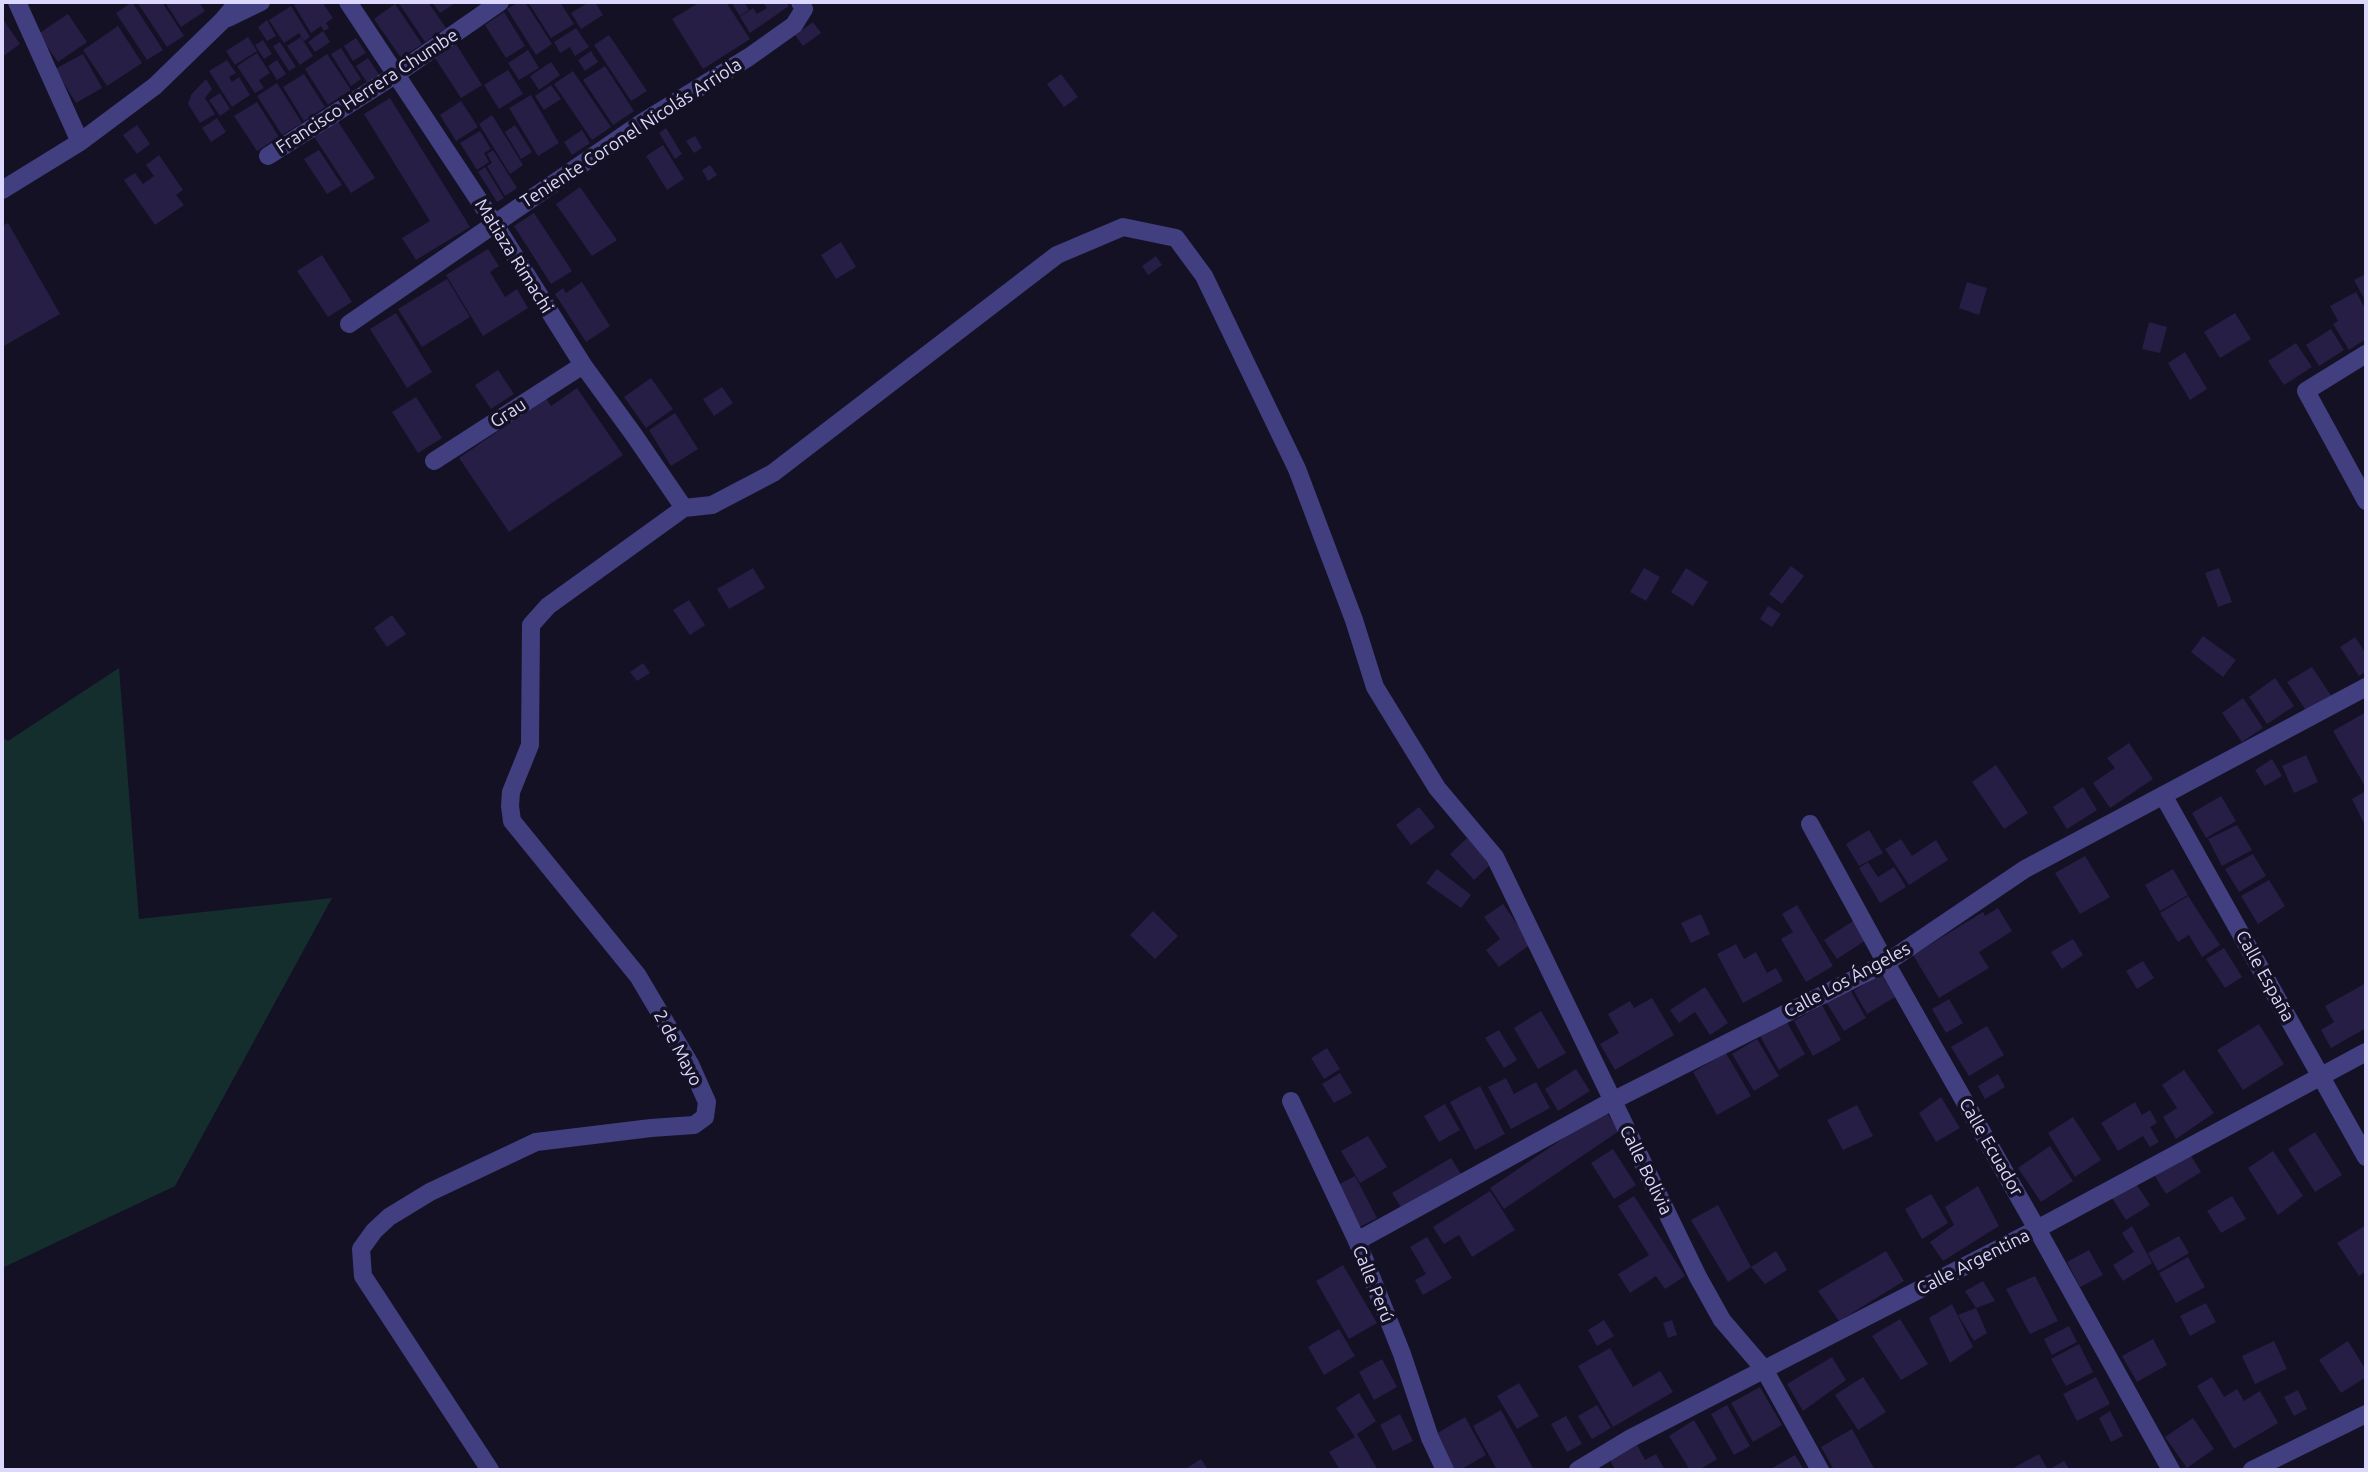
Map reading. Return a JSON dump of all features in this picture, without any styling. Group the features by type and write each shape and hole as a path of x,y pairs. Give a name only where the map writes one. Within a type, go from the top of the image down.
{"street":[{"path":"17,2 80,142"},
{"path":"2,190 80,142 155,86 238,2"},
{"path":"222,21 261,2"},
{"name":"Matiaza Rimachi","path":"348,2 494,223 583,365 684,508"},
{"name":"Francisco Herrera Chumbe","path":"268,156 395,75 500,2"},
{"name":"Teniente Coronel Nicolás Arriola","path":"349,324 653,116 750,57 794,25 802,5"},
{"name":"Calle Bolivia","path":"684,508 712,505 773,473 1057,255 1123,227 1176,238 1204,276 1297,469 1375,687 1437,788 1495,857 1698,1277 1722,1320 1764,1369 1820,1470"},
{"path":"2366,354 2306,391 2366,501"},
{"name":"Grau","path":"434,461 583,365"},
{"name":"2 de Mayo","path":"490,1470 363,1276 360,1250 389,1217 430,1192 536,1142 694,1125 705,1117 707,1102 690,1064 638,976 512,821 510,806 511,792 530,745 531,625 548,606 684,508"},
{"name":"Calle Los Ángeles","path":"1357,1241 1612,1101 1886,963 2025,869 2366,687"},
{"name":"Calle España","path":"2163,795 2366,1157"},
{"name":"Calle Ecuador","path":"1810,824 2171,1470"},
{"name":"Calle Argentina","path":"1578,1470 1631,1438 2037,1229 2366,1052"},
{"name":"Calle Perú","path":"1291,1101 1357,1241 1402,1354 1430,1438 1445,1470"},
{"path":"2252,1470 2366,1414"}],"green space":[{"path":"119,668 139,919 332,898 175,1186 2,1268 2,737 8,741"}],"building":[{"path":"132,2 163,50 147,60 116,13"},
{"path":"137,2 162,2 184,36 167,47"},
{"path":"165,2 199,2 205,11 181,27"},
{"path":"299,2 322,2 333,18 326,23 329,28 324,31 321,26 311,33 294,5"},
{"path":"398,2 428,2 446,28 425,42"},
{"path":"432,2 457,2 440,13"},
{"path":"519,2 525,2 552,44 536,55 507,9"},
{"path":"528,2 560,2 574,24 551,38"},
{"path":"589,2 595,2 603,15 581,29 571,13"},
{"path":"700,2 726,2 750,39 703,69 672,19"},
{"path":"731,2 744,2 749,10 740,16"},
{"path":"763,2 786,2 789,6 750,33 740,17 753,8 757,14 767,8"},
{"path":"395,4 422,44 401,58 374,19"},
{"path":"291,6 310,37 304,41 299,33 284,43 269,20"},
{"path":"504,12 525,46 506,58 485,25"},
{"path":"68,14 87,42 58,62 38,34"},
{"path":"2,18 20,44 2,57"},
{"path":"267,20 276,36 267,41 258,27"},
{"path":"813,22 821,33 803,46 795,35"},
{"path":"118,26 142,63 107,86 83,50"},
{"path":"576,28 589,47 575,56 570,47 560,53 554,42"},
{"path":"323,31 330,42 315,52 308,42"},
{"path":"609,35 647,91 631,101 594,45"},
{"path":"248,37 257,51 235,65 226,51"},
{"path":"301,37 313,56 300,65 287,46"},
{"path":"356,38 366,53 353,61 344,46"},
{"path":"263,40 272,54 264,59 255,45"},
{"path":"280,42 296,67 289,71 273,46"},
{"path":"456,44 482,85 461,98 435,58"},
{"path":"341,48 361,79 351,86 331,54"},
{"path":"528,50 539,68 519,80 508,63"},
{"path":"591,51 598,62 585,71 578,60"},
{"path":"257,53 270,73 259,80 264,88 255,93 237,66"},
{"path":"83,54 102,88 76,103 55,69"},
{"path":"327,54 351,90 328,105 305,69"},
{"path":"368,58 382,79 370,87 356,66"},
{"path":"227,60 236,73 229,77 232,82 239,77 250,95 232,107 209,71"},
{"path":"277,60 286,74 277,80 268,66"},
{"path":"551,62 560,75 539,90 530,76"},
{"path":"605,66 634,111 613,125 583,80"},
{"path":"508,70 523,94 499,109 484,85"},
{"path":"573,71 611,127 592,140 554,84"},
{"path":"304,74 325,107 304,121 283,87"},
{"path":"1061,74 1078,97 1064,107 1047,84"},
{"path":"206,79 212,89 205,98 215,114 200,123 188,104 191,95"},
{"path":"277,83 302,123 282,135 257,96"},
{"path":"551,85 561,99 544,110 535,96"},
{"path":"220,93 230,109 220,116 209,100"},
{"path":"531,95 559,143 538,156 509,108"},
{"path":"390,98 470,227 416,260 402,238 430,221 364,114"},
{"path":"461,101 478,127 456,141 440,115"},
{"path":"257,102 279,137 257,151 234,116"},
{"path":"492,115 523,165 510,174 479,124"},
{"path":"217,118 226,132 211,142 202,128"},
{"path":"337,120 375,178 351,193 313,135"},
{"path":"137,125 150,144 137,154 123,135"},
{"path":"515,125 532,152 521,159 505,132"},
{"path":"666,128 682,154 675,159 659,133"},
{"path":"582,130 590,143 572,155 564,142"},
{"path":"480,131 491,149 484,153 489,162 477,170 460,143"},
{"path":"695,136 702,148 694,153 686,141"},
{"path":"663,145 684,179 667,190 646,156"},
{"path":"319,150 342,185 327,194 304,159"},
{"path":"493,150 517,188 505,196 487,166 492,163 487,154"},
{"path":"159,155 183,190 176,195 184,205 155,225 124,180 135,173 143,184 154,176 146,165"},
{"path":"710,165 717,175 708,181 702,170"},
{"path":"485,167 504,198 497,202 478,172"},
{"path":"580,187 617,240 592,256 556,204"},
{"path":"534,213 572,271 551,284 514,226"},
{"path":"8,223 60,314 2,347 2,226"},
{"path":"841,242 856,267 836,279 821,255"},
{"path":"488,249 499,266 490,272 505,297 517,289 528,308 483,336 446,275"},
{"path":"322,255 352,302 328,317 297,271"},
{"path":"1156,256 1162,265 1148,275 1142,266"},
{"path":"2366,274 2366,302 2354,280"},
{"path":"447,279 470,317 422,347 398,309"},
{"path":"582,282 610,326 586,342 555,294 563,288 566,293"},
{"path":"1967,282 1987,288 1979,315 1959,308"},
{"path":"2356,292 2366,310 2366,339 2349,350 2333,324 2338,321 2330,306"},
{"path":"396,313 432,372 407,388 370,329"},
{"path":"2235,313 2251,339 2220,358 2204,332"},
{"path":"2149,322 2167,327 2160,353 2142,349"},
{"path":"2331,329 2344,350 2319,366 2306,345"},
{"path":"2296,343 2312,367 2284,385 2268,361"},
{"path":"2185,352 2207,389 2190,400 2168,363"},
{"path":"498,370 514,394 491,409 475,385"},
{"path":"651,378 673,409 646,428 624,397"},
{"path":"722,387 733,403 714,416 703,399"},
{"path":"577,388 623,455 509,532 459,458 546,398 551,406"},
{"path":"416,397 442,438 418,453 392,412"},
{"path":"675,413 698,449 671,466 649,430"},
{"path":"1791,566 1804,576 1782,604 1769,594"},
{"path":"753,568 765,588 729,609 717,589"},
{"path":"1644,568 1660,577 1646,601 1630,592"},
{"path":"1686,568 1708,582 1693,606 1671,592"},
{"path":"2219,568 2232,602 2218,607 2205,573"},
{"path":"689,600 705,625 690,635 673,610"},
{"path":"1768,606 1781,614 1772,627 1760,619"},
{"path":"392,615 406,634 387,647 374,628"},
{"path":"2203,636 2236,660 2223,677 2191,652"},
{"path":"2355,637 2366,654 2366,671 2359,676 2340,647"},
{"path":"643,663 650,673 637,681 630,672"},
{"path":"2312,667 2332,697 2307,712 2287,682"},
{"path":"2275,678 2294,706 2267,724 2249,697"},
{"path":"2243,698 2263,728 2242,742 2222,713"},
{"path":"2366,712 2366,788 2333,731"},
{"path":"2129,743 2153,779 2110,808 2093,783 2115,768 2107,758"},
{"path":"2306,755 2318,782 2294,793 2282,766"},
{"path":"2272,759 2282,776 2265,786 2255,770"},
{"path":"1996,765 2028,813 2004,829 1972,782"},
{"path":"2083,787 2097,810 2067,829 2053,807"},
{"path":"2366,791 2366,827 2352,799"},
{"path":"2221,796 2236,821 2206,838 2192,813"},
{"path":"1419,807 1435,827 1411,845 1396,825"},
{"path":"2237,825 2252,850 2222,866 2208,839"},
{"path":"1869,830 1883,853 1859,866 1846,844"},
{"path":"1467,838 1491,864 1474,880 1450,854"},
{"path":"1901,839 1912,856 1936,840 1948,860 1909,885 1885,849"},
{"path":"2253,854 2266,876 2239,892 2225,869"},
{"path":"2085,856 2110,897 2080,914 2055,873"},
{"path":"1868,862 1878,877 1894,867 1906,887 1880,903 1859,868"},
{"path":"1437,869 1471,895 1461,908 1426,883"},
{"path":"2173,869 2188,895 2160,911 2145,885"},
{"path":"2269,880 2285,906 2258,924 2241,896"},
{"path":"2188,896 2220,945 2202,957 2189,935 2178,942 2160,913"},
{"path":"1503,904 1531,944 1499,967 1486,950 1500,939 1484,917"},
{"path":"1797,905 1833,966 1806,982 1781,939 1793,932 1782,914"},
{"path":"1998,908 2012,931 1979,952 1989,968 1939,998 1913,955 1983,912 1985,916"},
{"path":"1153,911 1178,936 1155,959 1130,935"},
{"path":"1701,914 1710,934 1691,943 1681,923"},
{"path":"1853,921 1866,940 1837,959 1824,940"},
{"path":"2073,939 2083,955 2062,969 2051,952"},
{"path":"1736,944 1744,959 1756,952 1767,973 1776,968 1783,981 1743,1003 1717,954"},
{"path":"2224,948 2242,977 2225,988 2206,959"},
{"path":"2143,961 2154,978 2137,989 2126,971"},
{"path":"1881,974 1895,997 1867,1014 1854,991"},
{"path":"2366,983 2366,1028 2331,1048 2321,1030 2334,1022 2325,1006"},
{"path":"1705,987 1728,1023 1710,1035 1695,1012 1679,1023 1670,1010"},
{"path":"1849,988 1866,1018 1844,1031 1826,1002"},
{"path":"1652,998 1674,1035 1615,1070 1600,1044 1619,1033 1608,1014 1630,1001 1634,1008"},
{"path":"1949,999 1963,1023 1946,1033 1932,1009"},
{"path":"1822,1005 1841,1040 1813,1056 1794,1021"},
{"path":"1541,1011 1566,1053 1538,1069 1514,1028"},
{"path":"1786,1021 1805,1054 1779,1070 1760,1036"},
{"path":"2259,1024 2284,1064 2243,1090 2217,1050"},
{"path":"1987,1026 2004,1055 1969,1076 1951,1047"},
{"path":"1499,1030 1517,1060 1504,1068 1485,1038"},
{"path":"1757,1039 1779,1076 1754,1091 1732,1054"},
{"path":"1327,1048 1340,1069 1324,1079 1311,1058"},
{"path":"1726,1053 1751,1096 1717,1115 1693,1072"},
{"path":"1576,1069 1590,1091 1558,1111 1545,1089"},
{"path":"2184,1070 2214,1113 2176,1139 2163,1117 2177,1108 2162,1085"},
{"path":"1340,1073 1352,1093 1334,1103 1322,1084"},
{"path":"1998,1074 2005,1087 1985,1099 1978,1086"},
{"path":"1506,1078 1514,1094 1536,1082 1550,1108 1511,1129 1488,1087"},
{"path":"1480,1086 1505,1134 1475,1150 1450,1102"},
{"path":"1941,1097 1960,1128 1936,1142 1919,1113"},
{"path":"2135,1102 2142,1115 2150,1110 2157,1123 2150,1127 2159,1142 2150,1147 2143,1136 2118,1151 2101,1123"},
{"path":"1445,1104 1460,1130 1439,1142 1424,1116"},
{"path":"1857,1105 1873,1136 1843,1150 1827,1120"},
{"path":"1605,1110 1619,1131 1504,1209 1490,1188"},
{"path":"2073,1117 2101,1160 2075,1177 2048,1133"},
{"path":"2315,1132 2342,1175 2315,1192 2288,1149"},
{"path":"1368,1136 1387,1167 1360,1183 1341,1151"},
{"path":"2050,1146 2073,1181 2041,1202 2018,1168"},
{"path":"1613,1149 1636,1185 1614,1199 1591,1163"},
{"path":"2188,1151 2201,1172 2166,1194 2153,1173"},
{"path":"2273,1151 2303,1196 2278,1215 2248,1168"},
{"path":"1451,1158 1461,1174 1402,1209 1392,1193"},
{"path":"1355,1176 1377,1218 1356,1229 1334,1187"},
{"path":"2135,1182 2150,1205 2126,1220 2112,1198"},
{"path":"1978,1186 1999,1226 1943,1261 1930,1242 1954,1225 1945,1207"},
{"path":"1490,1191 1515,1230 1472,1257 1459,1235 1444,1244 1433,1227"},
{"path":"1931,1194 1948,1223 1922,1239 1905,1209"},
{"path":"1634,1196 1685,1276 1665,1289 1656,1276 1630,1293 1618,1274 1649,1255 1618,1206"},
{"path":"2232,1196 2246,1219 2221,1233 2207,1211"},
{"path":"1718,1205 1751,1267 1728,1282 1691,1220"},
{"path":"2366,1225 2366,1271 2359,1276 2337,1243"},
{"path":"2132,1226 2152,1263 2123,1281 2113,1265 2134,1252 2122,1233"},
{"path":"2179,1236 2189,1253 2158,1271 2148,1253"},
{"path":"1427,1237 1452,1278 1423,1295 1415,1280 1426,1274 1410,1247"},
{"path":"2089,1250 2103,1275 2080,1287 2067,1262"},
{"path":"1776,1251 1787,1270 1765,1284 1751,1267"},
{"path":"1886,1251 1904,1281 1839,1321 1818,1291"},
{"path":"2188,1257 2205,1287 2176,1303 2159,1273"},
{"path":"1343,1265 1377,1323 1349,1339 1316,1281"},
{"path":"2035,1276 2058,1321 2030,1334 2006,1289"},
{"path":"1983,1281 1995,1301 1976,1308 1965,1291"},
{"path":"2206,1303 2216,1322 2190,1336 2180,1316"},
{"path":"1952,1304 1973,1347 1950,1363 1929,1318"},
{"path":"1976,1308 1987,1333 1974,1341 1958,1315"},
{"path":"1900,1319 1928,1364 1901,1380 1872,1336"},
{"path":"1604,1320 1614,1336 1597,1346 1588,1330"},
{"path":"1672,1320 1677,1335 1668,1338 1663,1323"},
{"path":"2069,1326 2077,1342 2052,1355 2044,1339"},
{"path":"1339,1329 1355,1356 1324,1375 1308,1347"},
{"path":"2153,1339 2167,1365 2137,1382 2122,1356"},
{"path":"2274,1341 2287,1369 2255,1384 2242,1356"},
{"path":"2348,1341 2366,1370 2366,1377 2341,1393 2319,1360"},
{"path":"2079,1344 2093,1372 2066,1386 2051,1359"},
{"path":"1610,1348 1633,1387 1660,1371 1673,1392 1613,1427 1578,1366"},
{"path":"1832,1357 1846,1380 1803,1411 1787,1384"},
{"path":"1382,1359 1397,1387 1374,1400 1359,1372"},
{"path":"1863,1377 1886,1412 1858,1430 1835,1395"},
{"path":"2096,1377 2110,1404 2077,1421 2063,1394"},
{"path":"2212,1377 2224,1397 2237,1389 2244,1401 2260,1391 2278,1423 2234,1449 2197,1386"},
{"path":"1519,1383 1539,1416 1517,1429 1497,1396"},
{"path":"1760,1387 1782,1425 1753,1442 1731,1403"},
{"path":"2298,1390 2307,1409 2294,1416 2284,1397"},
{"path":"1359,1393 1376,1421 1357,1434 1378,1470 1340,1470 1329,1452 1355,1437 1336,1408"},
{"path":"1597,1405 1611,1428 1592,1439 1578,1416"},
{"path":"1727,1405 1750,1446 1734,1455 1711,1414"},
{"path":"1501,1410 1534,1470 1497,1470 1473,1426"},
{"path":"2110,1411 2123,1436 2111,1442 2099,1418"},
{"path":"1400,1414 1413,1441 1393,1451 1380,1425"},
{"path":"1566,1416 1582,1444 1567,1452 1551,1424"},
{"path":"1465,1417 1486,1455 1460,1470 1454,1470 1434,1435"},
{"path":"2193,1418 2214,1449 2187,1468 2165,1437"},
{"path":"1694,1420 1717,1459 1699,1470 1690,1470 1669,1436"},
{"path":"1852,1429 1875,1470 1834,1470 1821,1447"},
{"path":"1637,1445 1645,1460 1656,1454 1665,1470 1615,1470 1610,1460"},
{"path":"2039,1454 2048,1470 2010,1470"},
{"path":"1795,1455 1804,1470 1769,1470"},
{"path":"1201,1459 1208,1470 1184,1470"},
{"path":"2064,1461 2070,1470 2048,1470"}]}
